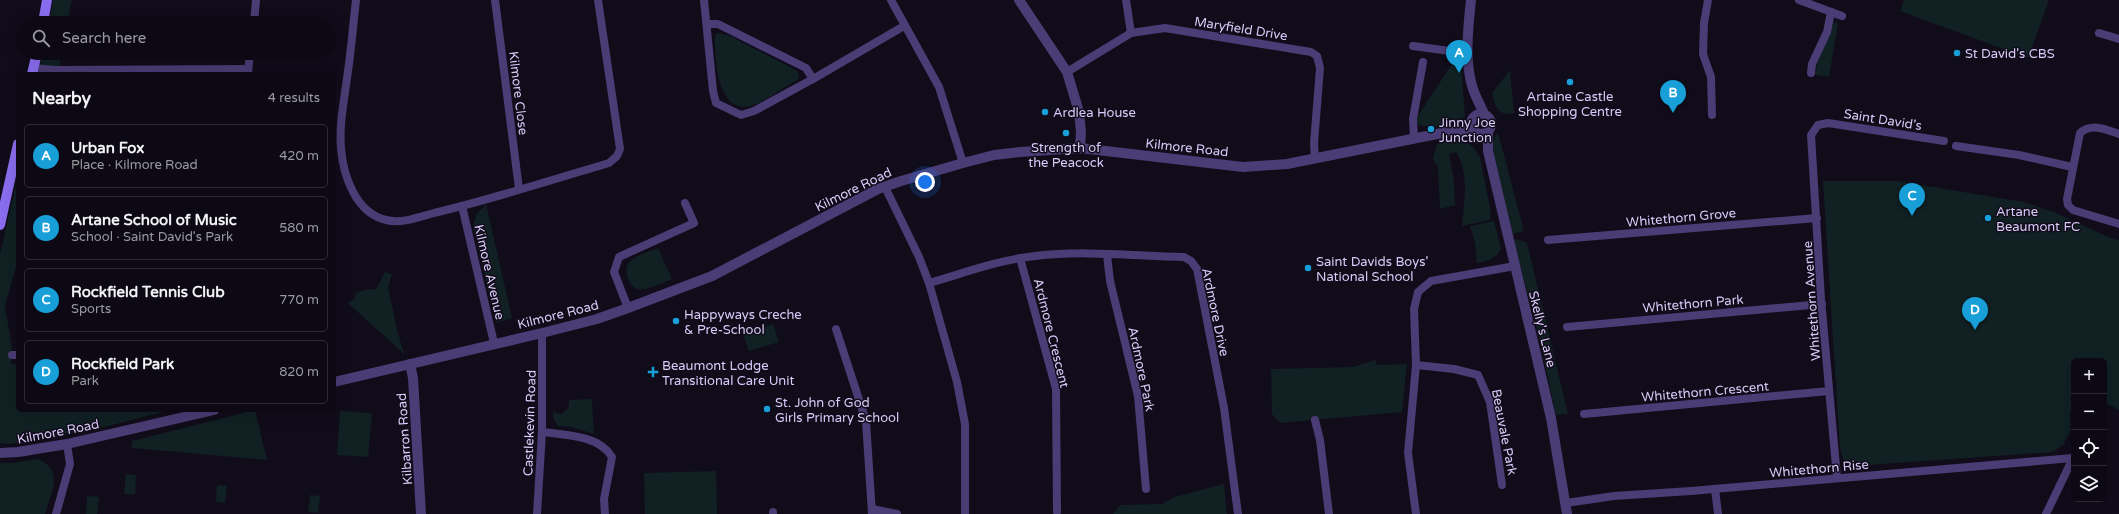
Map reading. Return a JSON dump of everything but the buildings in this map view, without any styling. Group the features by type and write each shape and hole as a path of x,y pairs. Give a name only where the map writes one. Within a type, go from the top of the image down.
{"main road":[{"path":"44,16 47,0"},
{"path":"33,71 35,60"},
{"path":"0,225 16,153"}],"street":[{"path":"255,16 256,0"},
{"path":"356,0 347,80 342,109 341,149 348,181 358,201 372,214 386,220 401,221 462,206 609,163 617,156 620,149 598,0"},
{"name":"Kilmore Close","path":"495,0 519,189"},
{"path":"704,0 713,91 716,103 740,115 754,111 813,79 904,26"},
{"path":"891,0 939,87 963,163"},
{"path":"1019,0 1067,72 1079,112 1080,148"},
{"path":"1126,0 1131,33"},
{"path":"1471,0 1468,50 1473,90 1471,125 1475,132 1482,134 1488,131 1491,121 1484,114 1473,90"},
{"path":"1708,0 1704,22 1703,54 1711,77 1712,115"},
{"path":"1799,0 1842,16"},
{"path":"1811,72 1812,64 1827,33 1831,12"},
{"path":"707,24 718,24 806,68 813,79"},
{"name":"Maryfield Drive","path":"1067,72 1131,33 1165,28 1314,53 1318,59 1320,68 1314,143 1315,159"},
{"path":"2099,33 2119,39"},
{"path":"1413,46 1450,51 1468,50"},
{"path":"33,71 248,72 249,60"},
{"path":"1414,139 1413,119 1423,62"},
{"path":"1472,118 1479,114 1484,114"},
{"name":"Kilmore Road","path":"1452,131 1472,118"},
{"name":"Saint David's","path":"1818,125 1828,123 1944,141"},
{"name":"Whitethorn Avenue","path":"1818,125 1812,131 1810,143 1837,478"},
{"path":"2119,134 2097,127 2085,129 2078,137 2067,199 2068,205 2073,210 2119,224"},
{"name":"Kilmore Road","path":"336,382 597,319 712,276 849,204 885,187 994,155 1080,148 1243,167 1287,164 1452,131 1475,132"},
{"name":"Skelly's Lane","path":"1488,131 1488,151 1551,418 1567,514"},
{"name":"Skelly's Lane","path":"1475,132 1488,151"},
{"path":"1956,146 2019,155 2072,167"},
{"path":"885,187 919,257 929,283 957,382 965,424 965,514"},
{"path":"628,308 614,272 615,264 619,257 694,223 685,203"},
{"name":"Kilmore Avenue","path":"462,206 494,343"},
{"name":"Whitethorn Grove","path":"1548,240 1816,218"},
{"name":"Ardmore Drive","path":"929,283 1020,258 1061,254 1184,257 1191,261 1197,269 1224,408 1238,514"},
{"name":"Ardmore Park","path":"1107,255 1110,281 1138,396 1146,489"},
{"name":"Ardmore Crescent","path":"1020,258 1056,389 1057,512"},
{"path":"1416,514 1408,453 1416,366 1414,309 1418,292 1431,281 1515,266"},
{"name":"Whitethorn Park","path":"1567,326 1822,304"},
{"path":"836,329 866,421 872,512 898,514"},
{"name":"Castlekevin Road","path":"537,514 542,432 542,333"},
{"name":"Kilbarron Road","path":"410,364 413,378 421,514"},
{"name":"Beauvale Park","path":"1416,366 1454,369 1478,375 1490,402 1502,485"},
{"name":"Whitethorn Crescent","path":"1584,414 1829,391"},
{"name":"Kilmore Road","path":"0,453 18,452 67,444 191,413"},
{"path":"1315,420 1320,440 1329,514"},
{"path":"542,432 590,440 607,449 612,457 604,499 605,514"},
{"path":"56,514 70,464 67,444"},
{"name":"Whitethorn Rise","path":"1566,503 1614,496 1715,489 2071,457"},
{"path":"2046,514 2071,463"},
{"path":"1715,489 1718,514"}],"shaded area":[{"path":"53,0 72,0 69,16 50,16"},
{"path":"1904,0 2049,0 2028,58 1900,11"},
{"path":"1834,22 1838,23 1829,77 1815,75 1818,61"},
{"path":"720,33 730,36 792,68 798,72 799,77 797,80 771,96 751,106 745,107 736,105 728,99 723,91 717,69 715,38 716,34"},
{"path":"42,60 61,60 58,72 39,72"},
{"path":"1453,62 1461,66 1465,116 1449,124 1430,126 1418,125 1416,119"},
{"path":"1510,70 1514,113 1509,114 1501,112 1498,109 1494,102 1492,93"},
{"path":"1496,134 1498,134 1501,144 1524,231 1513,234 1493,153 1493,142"},
{"path":"1462,139 1472,146 1480,157 1491,213 1490,220 1462,226 1465,178 1460,160 1456,152 1449,154 1454,181 1455,205 1440,209 1438,167 1433,159 1437,144"},
{"path":"1823,181 1897,181 2024,202 2054,212 2108,237 2119,240 2119,410 2107,404 2107,358 2071,358 2070,431 2063,445 2053,452 1853,466 1844,461 1840,448"},
{"path":"16,185 16,266 5,306 12,347 11,364 16,364 16,412 163,412 104,427 10,444 0,443 0,254"},
{"path":"486,204 512,318 496,323 473,227 476,215"},
{"path":"1494,221 1501,249 1494,257 1477,263 1475,243 1470,226"},
{"path":"1516,239 1527,243 1568,414 1556,415 1539,338 1514,241"},
{"path":"658,248 672,279 646,289 634,288 630,283 626,271 630,261 640,255"},
{"path":"385,272 392,274 388,287 397,330 404,354 348,303 354,300 356,293 364,290 376,289"},
{"path":"773,324 779,342 749,351 743,334"},
{"path":"1375,360 1377,365 1407,364 1402,412 1280,423 1272,414 1271,369 1353,367"},
{"path":"592,399 594,434 571,427 558,426 553,418 553,412 563,413 568,408 569,400"},
{"path":"340,411 372,413 368,457 337,455"},
{"path":"247,412 255,412 267,460 132,448 132,441"},
{"path":"37,459 46,463 51,469 53,475 54,482 45,514 0,514 0,463 13,463"},
{"path":"716,471 717,514 645,514 644,473"},
{"path":"126,474 136,475 135,494 124,494"},
{"path":"1224,484 1227,514 1113,514 1120,505 1162,504 1174,497"},
{"path":"217,485 227,486 225,503 216,502"},
{"path":"310,495 320,496 318,513 308,512"},
{"path":"87,496 99,497 97,514 86,514"}],"place":[{"name":"St David's CBS","path":"1957,53"},
{"name":"Urban Fox","path":"1459,73"},
{"name":"Artaine Castle Shopping Centre","path":"1570,82"},
{"name":"Ardlea House","path":"1045,112"},
{"name":"Artane School of Music","path":"1673,113"},
{"name":"Jinny Joe Junction","path":"1431,129"},
{"name":"Strength of the Peacock","path":"1066,133"},
{"name":"Rockfield Tennis Club","path":"1912,216"},
{"name":"Artane Beaumont FC","path":"1988,218"},
{"name":"Saint Davids Boys' National School","path":"1308,268"},
{"name":"Happyways Creche & Pre-School","path":"676,321"},
{"name":"Rockfield Park","path":"1975,330"},
{"name":"Beaumont Lodge Transitional Care Unit","path":"653,372"},
{"name":"St. John of God Girls Primary School","path":"767,409"}]}
